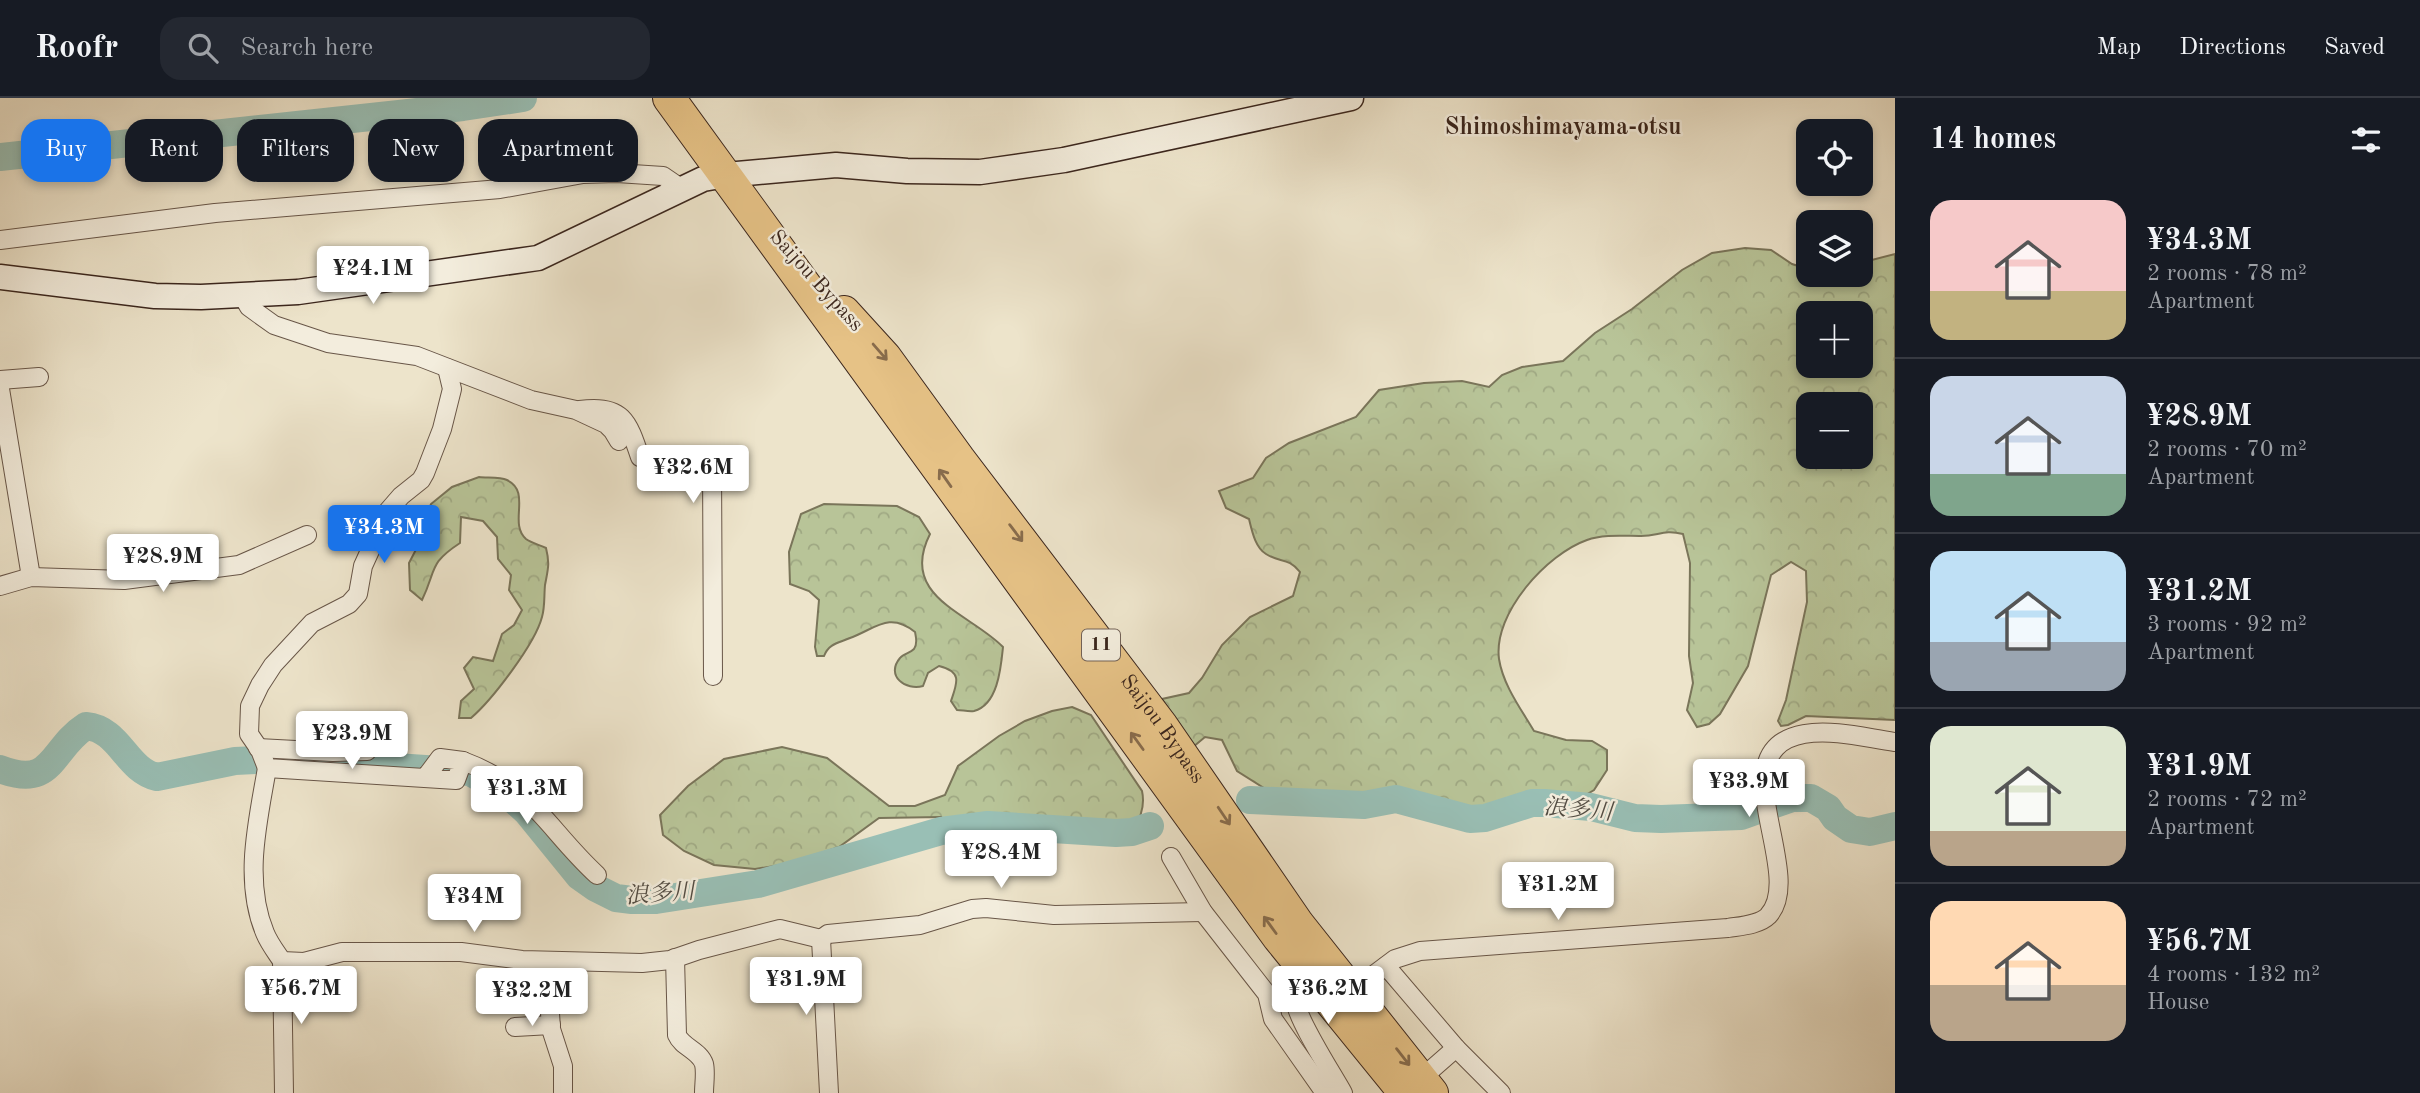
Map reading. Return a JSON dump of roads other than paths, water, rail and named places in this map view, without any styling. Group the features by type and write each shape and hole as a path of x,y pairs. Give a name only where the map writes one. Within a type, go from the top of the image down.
{"highway":[{"name":"Saijou Bypass","path":"669,98 1279,938 1315,965 1343,999 1405,1093"},
{"name":"Saijou Bypass","path":"1343,999 1432,1081"}],"street":[{"path":"0,277 155,296 298,292 359,285 538,258 703,179 718,165 836,165 947,172 1017,168 1351,98"},
{"path":"0,240 215,213 500,189 583,174 663,176 682,189"},
{"path":"242,295 249,307 274,325 328,343 417,356 531,401 576,410 609,410 622,417 630,426 640,457 701,456 712,464 713,676"},
{"path":"284,1093 282,961 265,934 255,896 254,843 262,757 248,734 250,706 273,665 312,623 349,604 358,594 361,573 388,511 421,480 442,429 452,389 447,368"},
{"path":"0,380 39,377"},
{"path":"0,389 31,577"},
{"path":"576,410 606,424 619,441"},
{"path":"0,586 31,577 124,580 239,565 306,535"},
{"path":"262,757 368,751 373,742 372,734 362,722"},
{"path":"1343,999 1386,966 1405,955 1420,951 1728,928 1767,918 1776,904 1778,884 1774,842 1763,789 1764,774 1771,755 1783,742 1803,734 1833,734 1895,742"},
{"path":"262,757 429,772 456,780 461,768 497,775 520,792 597,876"},
{"path":"1171,857 1203,912 1267,994 1273,1019 1325,1093"},
{"path":"282,961 304,962 342,952 461,952 522,960 642,963 675,958 780,929 821,939 828,934 934,922 972,909 1054,915 1203,912"},
{"path":"821,939 829,1093"},
{"path":"675,958 677,1035 680,1043 704,1062 704,1093"},
{"path":"555,961 556,978 550,1013 561,1055 563,1093"},
{"path":"1315,965 1297,984 1295,999 1300,1016 1343,1093"},
{"path":"1386,966 1456,1048 1501,1093"},
{"path":"515,1027 551,1025"},
{"path":"1432,1081 1456,1048"}],"waterway":[{"path":"0,157 463,107 523,98"},
{"name":"浪多川","path":"0,769 18,774 41,771 74,735 86,726 107,734 146,773 157,777 235,761 276,759 470,772 504,791 527,812 579,876 616,898 632,900 656,900 758,884 941,831 988,825 1116,833 1132,832 1150,826"},
{"name":"浪多川","path":"1250,800 1364,805 1396,799 1470,819 1485,818 1532,803 1544,803 1591,807 1635,818 1661,819 1741,816 1792,798 1811,798 1828,808 1835,818 1851,829 1870,832 1895,826"}],"district":[{"name":"Shimoshimayama-otsu","path":"1563,128"}]}
